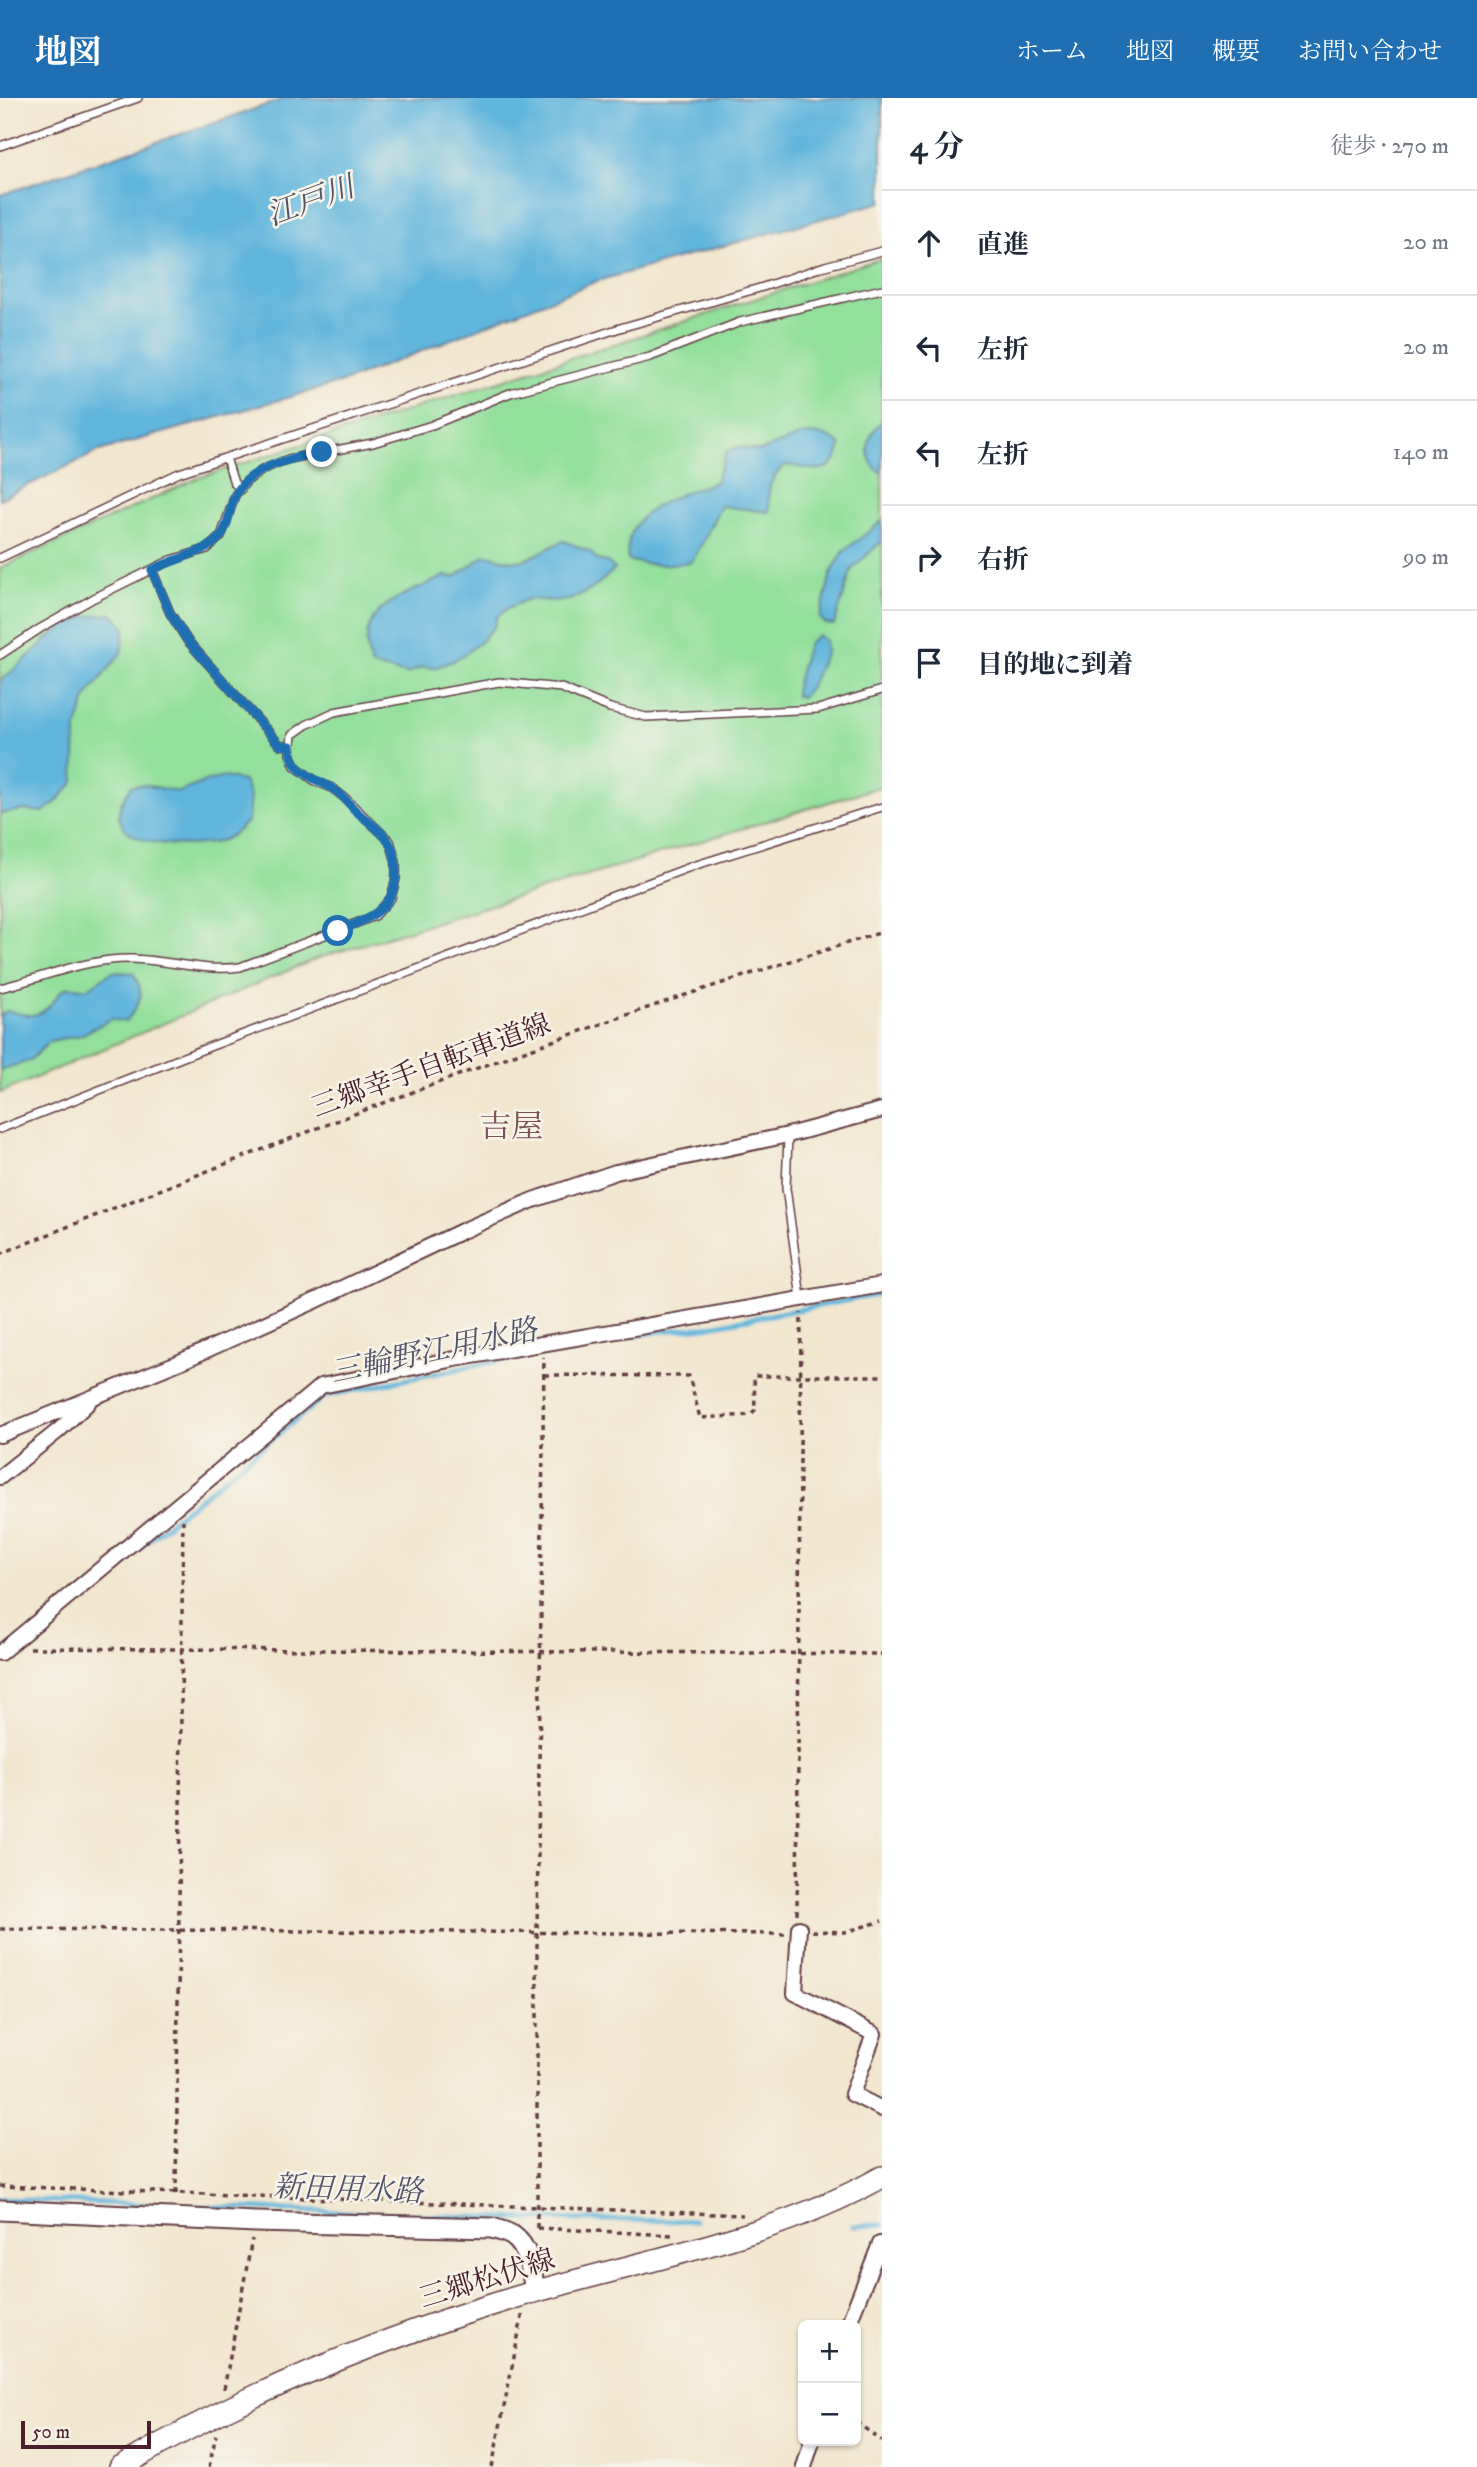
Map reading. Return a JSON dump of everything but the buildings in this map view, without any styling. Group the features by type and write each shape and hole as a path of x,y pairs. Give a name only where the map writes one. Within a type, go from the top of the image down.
{"main road":[{"name":"三郷松伏線","path":"120,2467 220,2412 359,2351 528,2294 748,2235 796,2218 882,2177"}],"street":[{"path":"0,1435 287,1314 533,1200 617,1171 788,1135 882,1110"},
{"path":"3,1650 321,1385 882,1285"},
{"path":"0,1477 94,1397"},
{"path":"799,1931 794,1993 874,2034 852,2094 882,2109"},
{"path":"0,2210 256,2222 492,2228 513,2236 526,2255 528,2294"},
{"path":"850,2320 882,2244"},
{"path":"804,2467 810,2446"}],"lane":[{"path":"0,146 138,98"},
{"path":"0,558 179,473 620,328 882,251"},
{"path":"0,655 76,608 171,560 207,549 221,536 235,495 264,469 288,459 373,443 432,425 510,393 650,357 740,323 882,289"},
{"path":"226,458 234,483 241,489"},
{"path":"152,570 170,613 187,640 280,745 290,746"},
{"path":"0,988 75,966 111,960 132,959 221,970 240,967 375,916 391,898 396,878 396,862 390,841 345,797 315,781 295,766 290,754 292,735 334,712 499,682 561,688 610,709 646,717 818,709 882,690"},
{"path":"0,1129 209,1047 693,866 882,807"},
{"path":"788,1135 786,1188 801,1298"}],"path":[{"name":"三郷幸手自転車道線","path":"0,1254 245,1156 483,1066 631,1013 882,932"},
{"path":"799,1931 801,1298"},
{"path":"537,2228 537,1932 545,1376 543,1344"},
{"path":"545,1376 688,1376 700,1418 750,1415 755,1410 754,1376 882,1376"},
{"path":"176,2194 183,1499"},
{"path":"3,1650 882,1654"},
{"path":"0,1929 845,1932 882,1921"},
{"path":"0,2186 749,2215"},
{"path":"209,2467 256,2222"},
{"path":"516,2240 537,2228 682,2236"},
{"path":"492,2467 528,2294"},
{"path":"861,2426 882,2441"}],"green space":[{"path":"882,258 882,786 318,958 0,1093 0,568 198,478"}],"water":[{"name":"江戸川","path":"287,98 882,98 882,202 597,281 346,381 99,451 0,499 0,195"},
{"path":"882,421 882,473 871,461 868,448 872,434"},
{"path":"805,434 824,436 837,442 841,445 837,456 826,468 784,465 770,487 769,512 721,506 691,562 660,564 628,560 628,543 633,529 643,517 669,499 715,482 727,451 738,447 760,451"},
{"path":"882,521 882,541 852,569 834,625 826,624 820,618 831,573 844,551"},
{"path":"564,541 589,551 598,560 607,562 615,569 591,590 569,600 528,599 508,608 497,617 494,627 479,643 453,661 434,668 422,667 407,674 372,666 367,646 368,630 374,617 385,606 445,576 455,577 485,555 518,561"},
{"path":"112,614 125,627 121,653 87,696 76,730 74,782 43,812 23,810 0,814 0,681 60,629 84,617"},
{"path":"818,635 825,640 826,652 802,698 795,695 799,677 808,646"},
{"path":"224,777 244,781 250,797 248,821 226,839 176,845 145,840 123,827 119,816 120,808 131,786 145,785 179,792"},
{"path":"112,972 133,973 140,988 138,1004 126,1022 111,1019 81,1035 50,1041 29,1061 0,1070 0,1016 6,1011 28,1015 40,1013 68,987 86,989"}],"waterway":[{"name":"三輪野江用水路","path":"57,1615 325,1396 536,1353 662,1331 705,1327 882,1294"},
{"name":"新田用水路","path":"0,2199 524,2219 695,2221"},
{"name":"新田用水路","path":"853,2226 882,2225"}],"district":[{"name":"吉屋","path":"511,1128"}],"route":[{"path":"322,452 288,459 264,469 247,481 235,495 221,536 207,549 189,553 152,570 170,613 187,640 280,745 290,746 295,766 315,781 345,797 357,812 390,841 396,862 396,878 391,898 375,916 338,931"}]}
